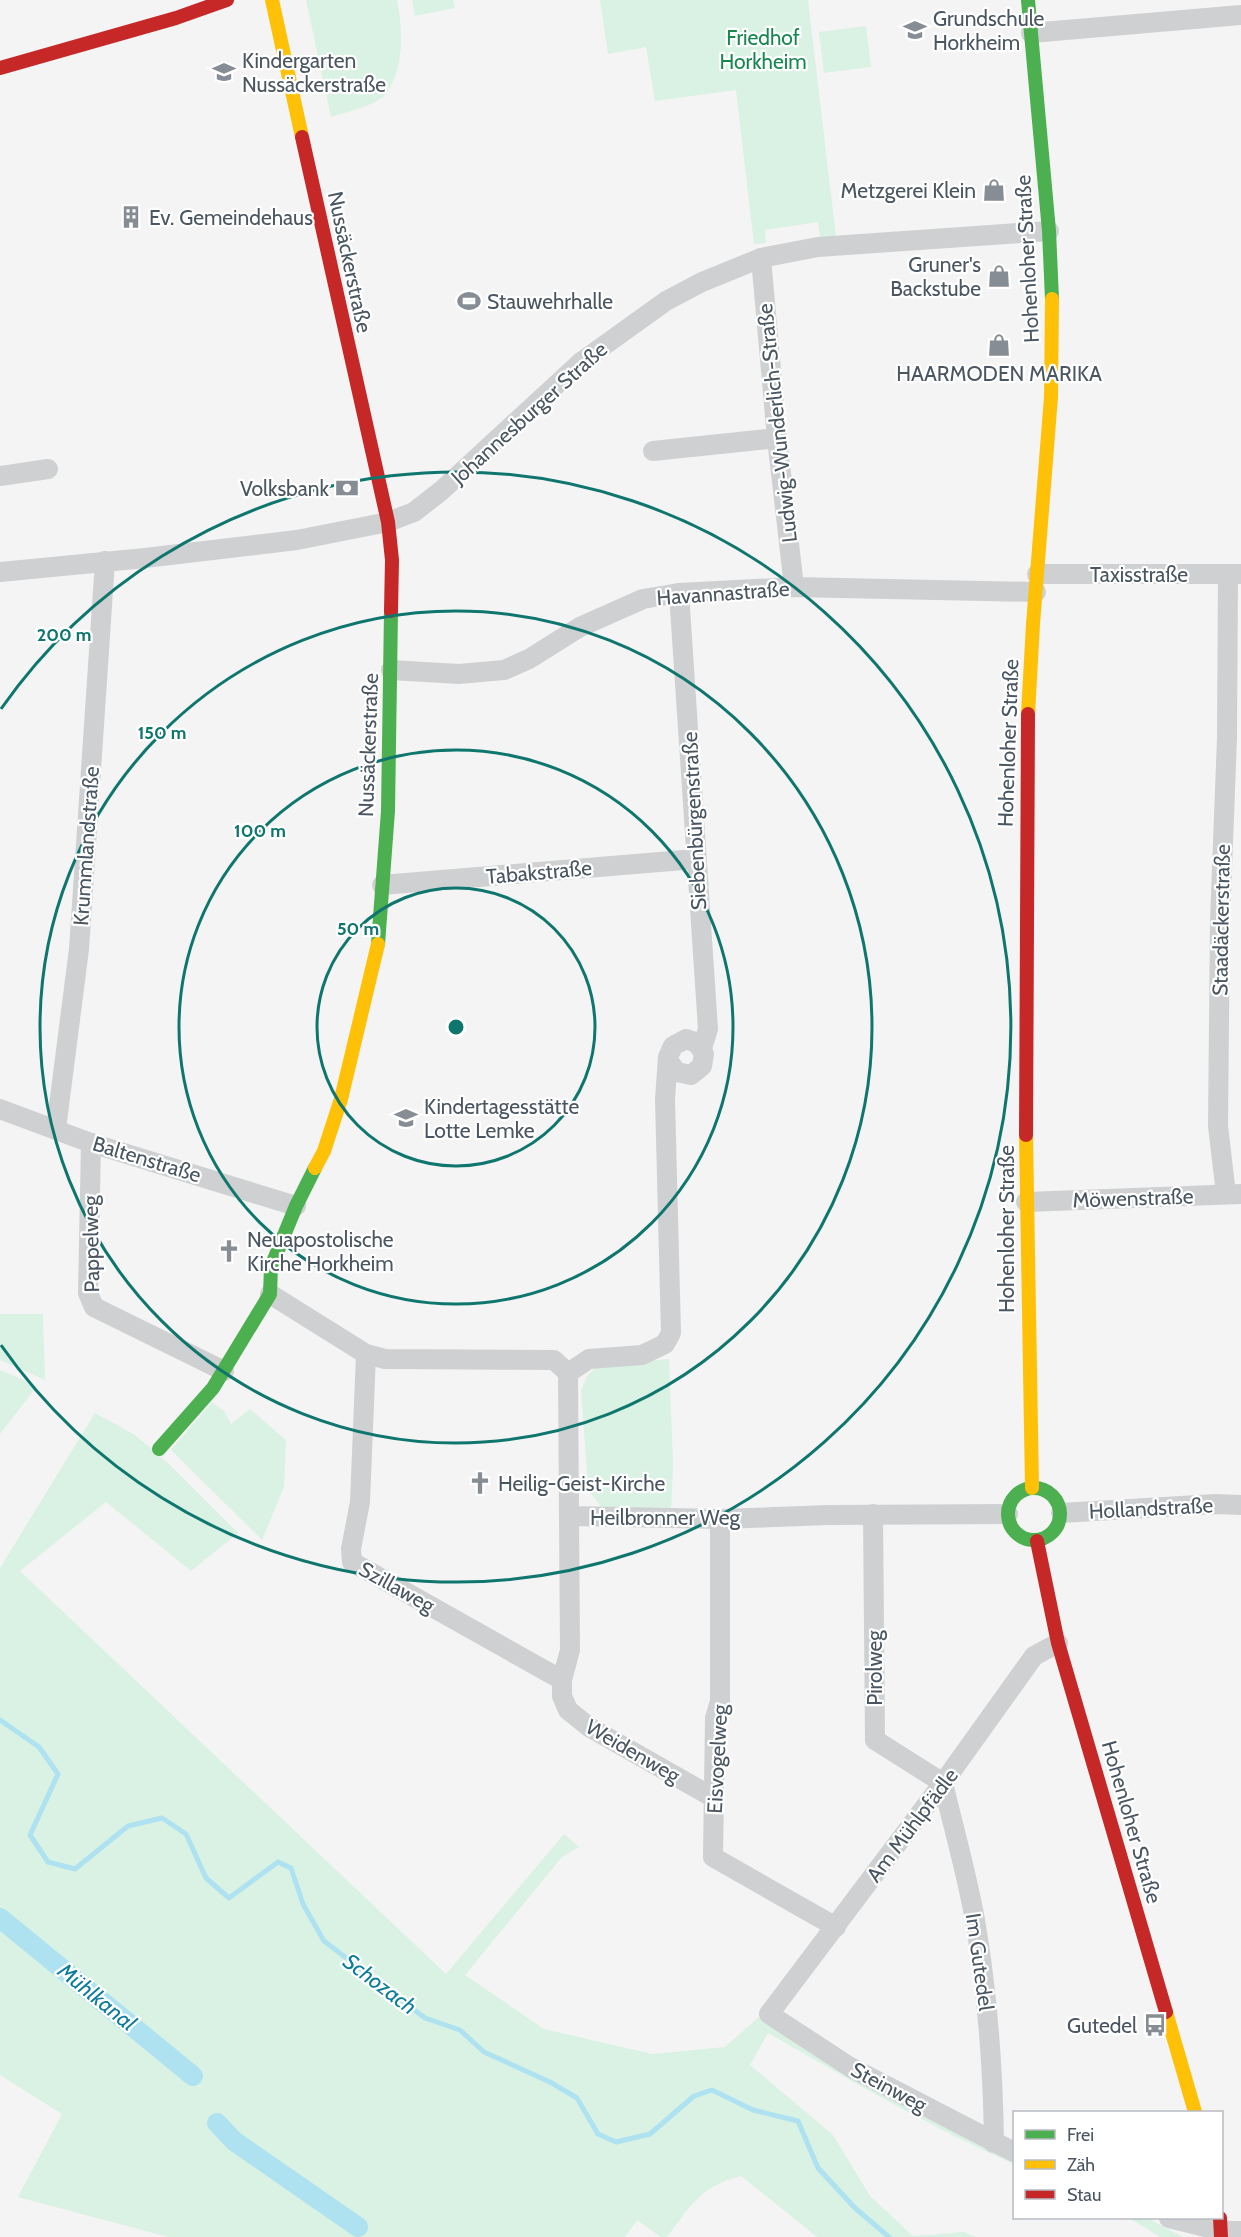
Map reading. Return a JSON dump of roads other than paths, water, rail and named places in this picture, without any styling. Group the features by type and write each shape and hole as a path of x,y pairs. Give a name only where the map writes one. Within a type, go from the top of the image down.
{"street":[{"path":"0,68 176,18 227,0"},
{"name":"Nussäckerstraße","path":"159,1449 213,1388 270,1294 271,1267 296,1206 324,1151 341,1099 378,950 388,811 392,560 388,522 352,372 272,0"},
{"name":"Hohenloher Straße","path":"1028,0 1049,231 1053,330 1051,397 1026,742 1026,1202 1032,1488"},
{"path":"1031,33 1241,15"},
{"name":"Johannesburger Straße","path":"0,572 297,540 388,522 414,512 441,490 581,362 666,301 702,282 761,258 830,246 1049,231"},
{"name":"Ludwig-Wunderlich-Straße","path":"761,258 777,438 794,587"},
{"path":"653,451 777,438"},
{"path":"0,476 48,469"},
{"name":"Krummlandstraße","path":"56,1129 79,949 105,561"},
{"name":"Taxisstraße","path":"1036,583 1235,574"},
{"name":"Staadäckerstraße","path":"1233,1194 1218,1114 1220,921 1235,574"},
{"name":"Havannastraße","path":"391,670 459,674 504,670 529,659 580,627 644,599 679,593 794,587 1036,583"},
{"name":"Siebenbürgenstraße","path":"567,1373 589,1359 642,1355 665,1344 671,1333 665,1099 669,1062 677,1072 691,1075 702,1066 704,1054 702,1048 708,1029 679,593"},
{"name":"Tabakstraße","path":"382,885 696,860"},
{"name":"Baltenstraße","path":"0,1109 91,1143 296,1206"},
{"name":"Pappelweg","path":"91,1143 88,1293 94,1307 224,1371"},
{"name":"Möwenstraße","path":"1026,1202 1233,1194"},
{"path":"270,1294 366,1354 386,1359 554,1360 567,1373"},
{"name":"Szillaweg","path":"366,1354 360,1502 351,1548 352,1562 562,1680"},
{"name":"Heilbronner Weg","path":"567,1373 569,1516 720,1519 1008,1514"},
{"path":"1032,1488 1042,1489 1052,1495 1061,1513 1058,1526 1054,1531 1037,1541 1017,1534 1010,1525 1008,1514 1011,1502 1020,1492 1032,1488"},
{"name":"Hollandstraße","path":"1061,1513 1215,1504 1241,1505"},
{"name":"Pirolweg","path":"873,1515 875,1740 943,1783"},
{"name":"Weidenweg","path":"569,1516 570,1650 562,1680 562,1696 568,1710 590,1727 714,1798"},
{"name":"Eisvogelweg","path":"720,1519 720,1701 715,1718 713,1857 836,1927"},
{"name":"Hohenloher Straße","path":"1037,1541 1058,1643 1195,2111"},
{"name":"Am Mühlpfädle","path":"770,2014 943,1783 1034,1656 1058,1643"},
{"name":"Im Gutedel","path":"943,1783 976,1924 992,2048 994,2143"},
{"name":"Steinweg","path":"770,2014 850,2067 1013,2152"},
{"path":"1178,2219 1241,2231"}],"waterway":[{"name":"Schozach","path":"0,1720 39,1747 58,1774 30,1835 48,1862 75,1869 128,1826 162,1818 186,1834 206,1878 229,1898 278,1862 291,1868 303,1904 324,1941 425,2018 460,2030 484,2052 550,2082 577,2098 598,2134 616,2142 650,2134 694,2096 712,2090 753,2110 798,2121 818,2168 855,2208 889,2237"},
{"name":"Mühlkanal","path":"0,1918 193,2076"},
{"name":"Mühlkanal","path":"217,2123 234,2141 358,2227"}],"place":[{"name":"Grundschule Horkheim","path":"915,30"},
{"name":"Kindergarten Nussäckerstraße","path":"224,72"},
{"name":"Metzgerei Klein","path":"994,190"},
{"name":"Ev. Gemeindehaus","path":"131,217"},
{"name":"Gruner's Backstube","path":"999,276"},
{"name":"Stauwehrhalle","path":"469,301"},
{"name":"HAARMODEN MARIKA","path":"999,345"},
{"name":"Volksbank","path":"347,488"},
{"name":"Kindertagesstätte Lotte Lemke","path":"406,1118"},
{"name":"Neuapostolische Kirche Horkheim","path":"229,1251"},
{"name":"Heilig-Geist-Kirche","path":"480,1483"},
{"name":"Gutedel","path":"1155,2025"}],"park label":[{"name":"Friedhof Horkheim","path":"763,49"}]}
